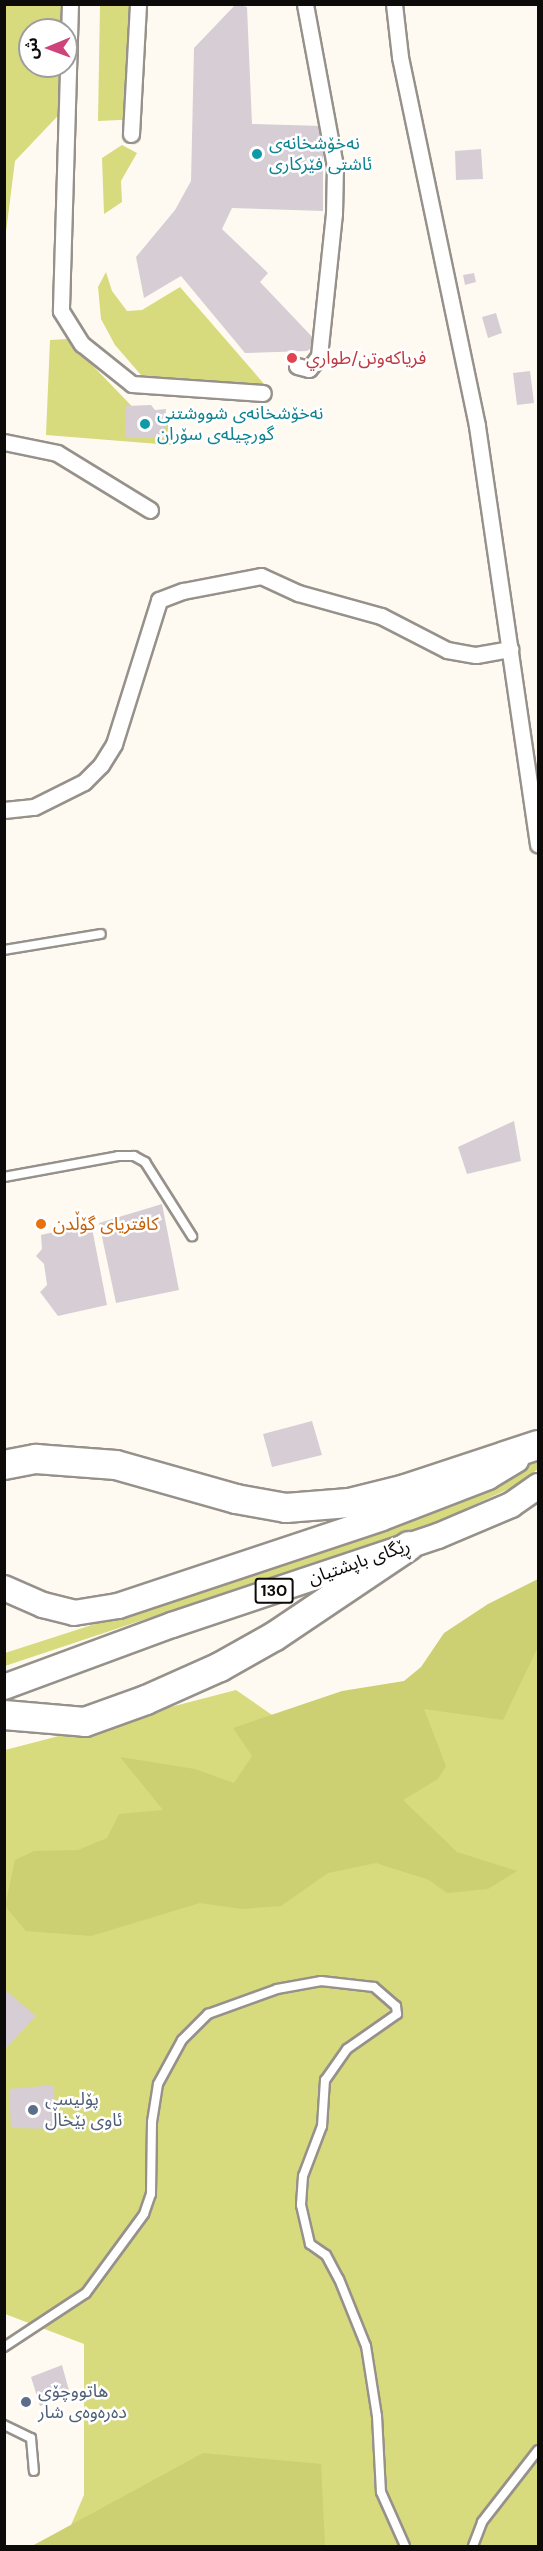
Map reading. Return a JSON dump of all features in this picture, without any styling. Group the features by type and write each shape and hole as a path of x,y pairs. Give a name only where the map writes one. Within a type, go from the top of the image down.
{"highway":[{"path":"4,1465 36,1459 116,1464 236,1499 286,1508 349,1503 457,1474 538,1445"},
{"path":"4,1715 86,1722 146,1700 220,1667 275,1636 409,1546"}],"main road":[{"name":"ڕێگای باپشتیان","path":"4,1588 43,1605 74,1613 118,1606 382,1518 488,1477 538,1445"},
{"name":"ڕێگای باپشتیان","path":"4,1687 172,1625 409,1546 511,1505 538,1486"}],"street":[{"path":"70,4 61,311 82,344 132,384 263,393"},
{"path":"131,134 138,4"},
{"path":"297,366 309,369 319,356 330,275 335,185 333,155 305,4"},
{"path":"394,4 400,57 477,426 538,845"},
{"path":"4,441 57,453 150,510"},
{"path":"4,810 43,803 84,782 101,765 114,744 159,600 183,591 261,576 298,593 381,616 447,650 476,655 510,649"}],"lane":[{"path":"4,950 101,934"},
{"path":"4,1177 118,1155 134,1156 145,1162 192,1236"},
{"path":"4,2347 86,2293 144,2214 151,2194 152,2122 158,2084 169,2058 208,2014 277,1989 321,1981 374,1987 396,2006 397,2014 347,2049 325,2079 322,2126 303,2176 302,2205 310,2244 326,2255 339,2279 366,2346 377,2416 381,2492 405,2547"},
{"path":"4,2425 31,2438 34,2470"},
{"path":"473,2547 482,2522 538,2450"}],"green space":[{"path":"5,5 72,5 72,18 18,18 18,78 71,78 71,102 15,161 5,240"},
{"path":"100,5 144,5 142,119 98,121"},
{"path":"122,145 137,153 121,181 122,202 104,214 102,158"},
{"path":"106,272 112,291 127,311 142,310 180,287 265,385 147,382 115,345 101,319 98,287"},
{"path":"67,339 149,424 172,425 171,445 46,435 50,340"},
{"path":"538,1455 538,1469 519,1484 437,1522 5,1666 5,1653 352,1541 480,1495"},
{"path":"538,1579 538,1647 503,1720 424,1709 446,1766 438,1779 403,1800 457,1852 517,1871 488,1889 447,1893 429,1880 376,1863 328,1873 281,1906 242,1909 200,1903 91,1936 26,1931 5,1906 15,1860 34,1851 78,1850 107,1838 119,1814 163,1810 120,1757 195,1769 234,1783 252,1756 233,1728 342,1691 404,1681 421,1667 444,1633 488,1604"},
{"path":"538,1624 538,2546 62,2546 84,2495 84,2344 5,2314 5,1750 236,1690 301,1735"},
{"path":"203,2453 321,2464 325,2546 32,2546"}],"building":[{"name":"نەخۆشخانەی ئاشتی فێرکاری","path":"236,4 247,7 252,124 323,126 323,211 232,208 222,229 268,273 260,282 318,343 307,351 245,353 181,276 144,298 136,257 175,210 191,181 194,48"},
{"path":"481,149 483,179 456,180 455,151"},
{"path":"474,273 476,282 465,285 463,275"},
{"path":"496,313 502,333 488,338 482,317"},
{"path":"530,371 534,403 517,405 513,373"},
{"name":"نەخۆشخانەی شووشتنی گورچیلەی سۆران","path":"151,405 155,410 166,409 164,438 125,438 126,406"},
{"path":"514,1121 521,1161 467,1174 458,1147"},
{"path":"162,1204 179,1290 116,1303 99,1223"},
{"path":"91,1223 107,1305 58,1316 40,1292 47,1285 44,1264 36,1256 42,1249 41,1235"},
{"path":"312,1421 322,1455 272,1467 263,1434"},
{"path":"4,1989 36,2016 6,2048 4,2047"},
{"path":"54,2085 55,2129 11,2128 9,2089"},
{"path":"62,2365 70,2394 40,2406 31,2377"}],"place":[{"name":"نەخۆشخانەی ئاشتی فێرکاری","path":"257,154"},
{"name":"فریاکەوتن/طواري","path":"292,358"},
{"name":"نەخۆشخانەی شووشتنی گورچیلەی سۆران","path":"145,424"},
{"name":"کافتریای گۆڵدن","path":"41,1224"},
{"name":"پۆلیسی ئاوی بێخاڵ","path":"33,2110"},
{"name":"هاتووچۆی دەرەوەی شار","path":"26,2402"}]}
